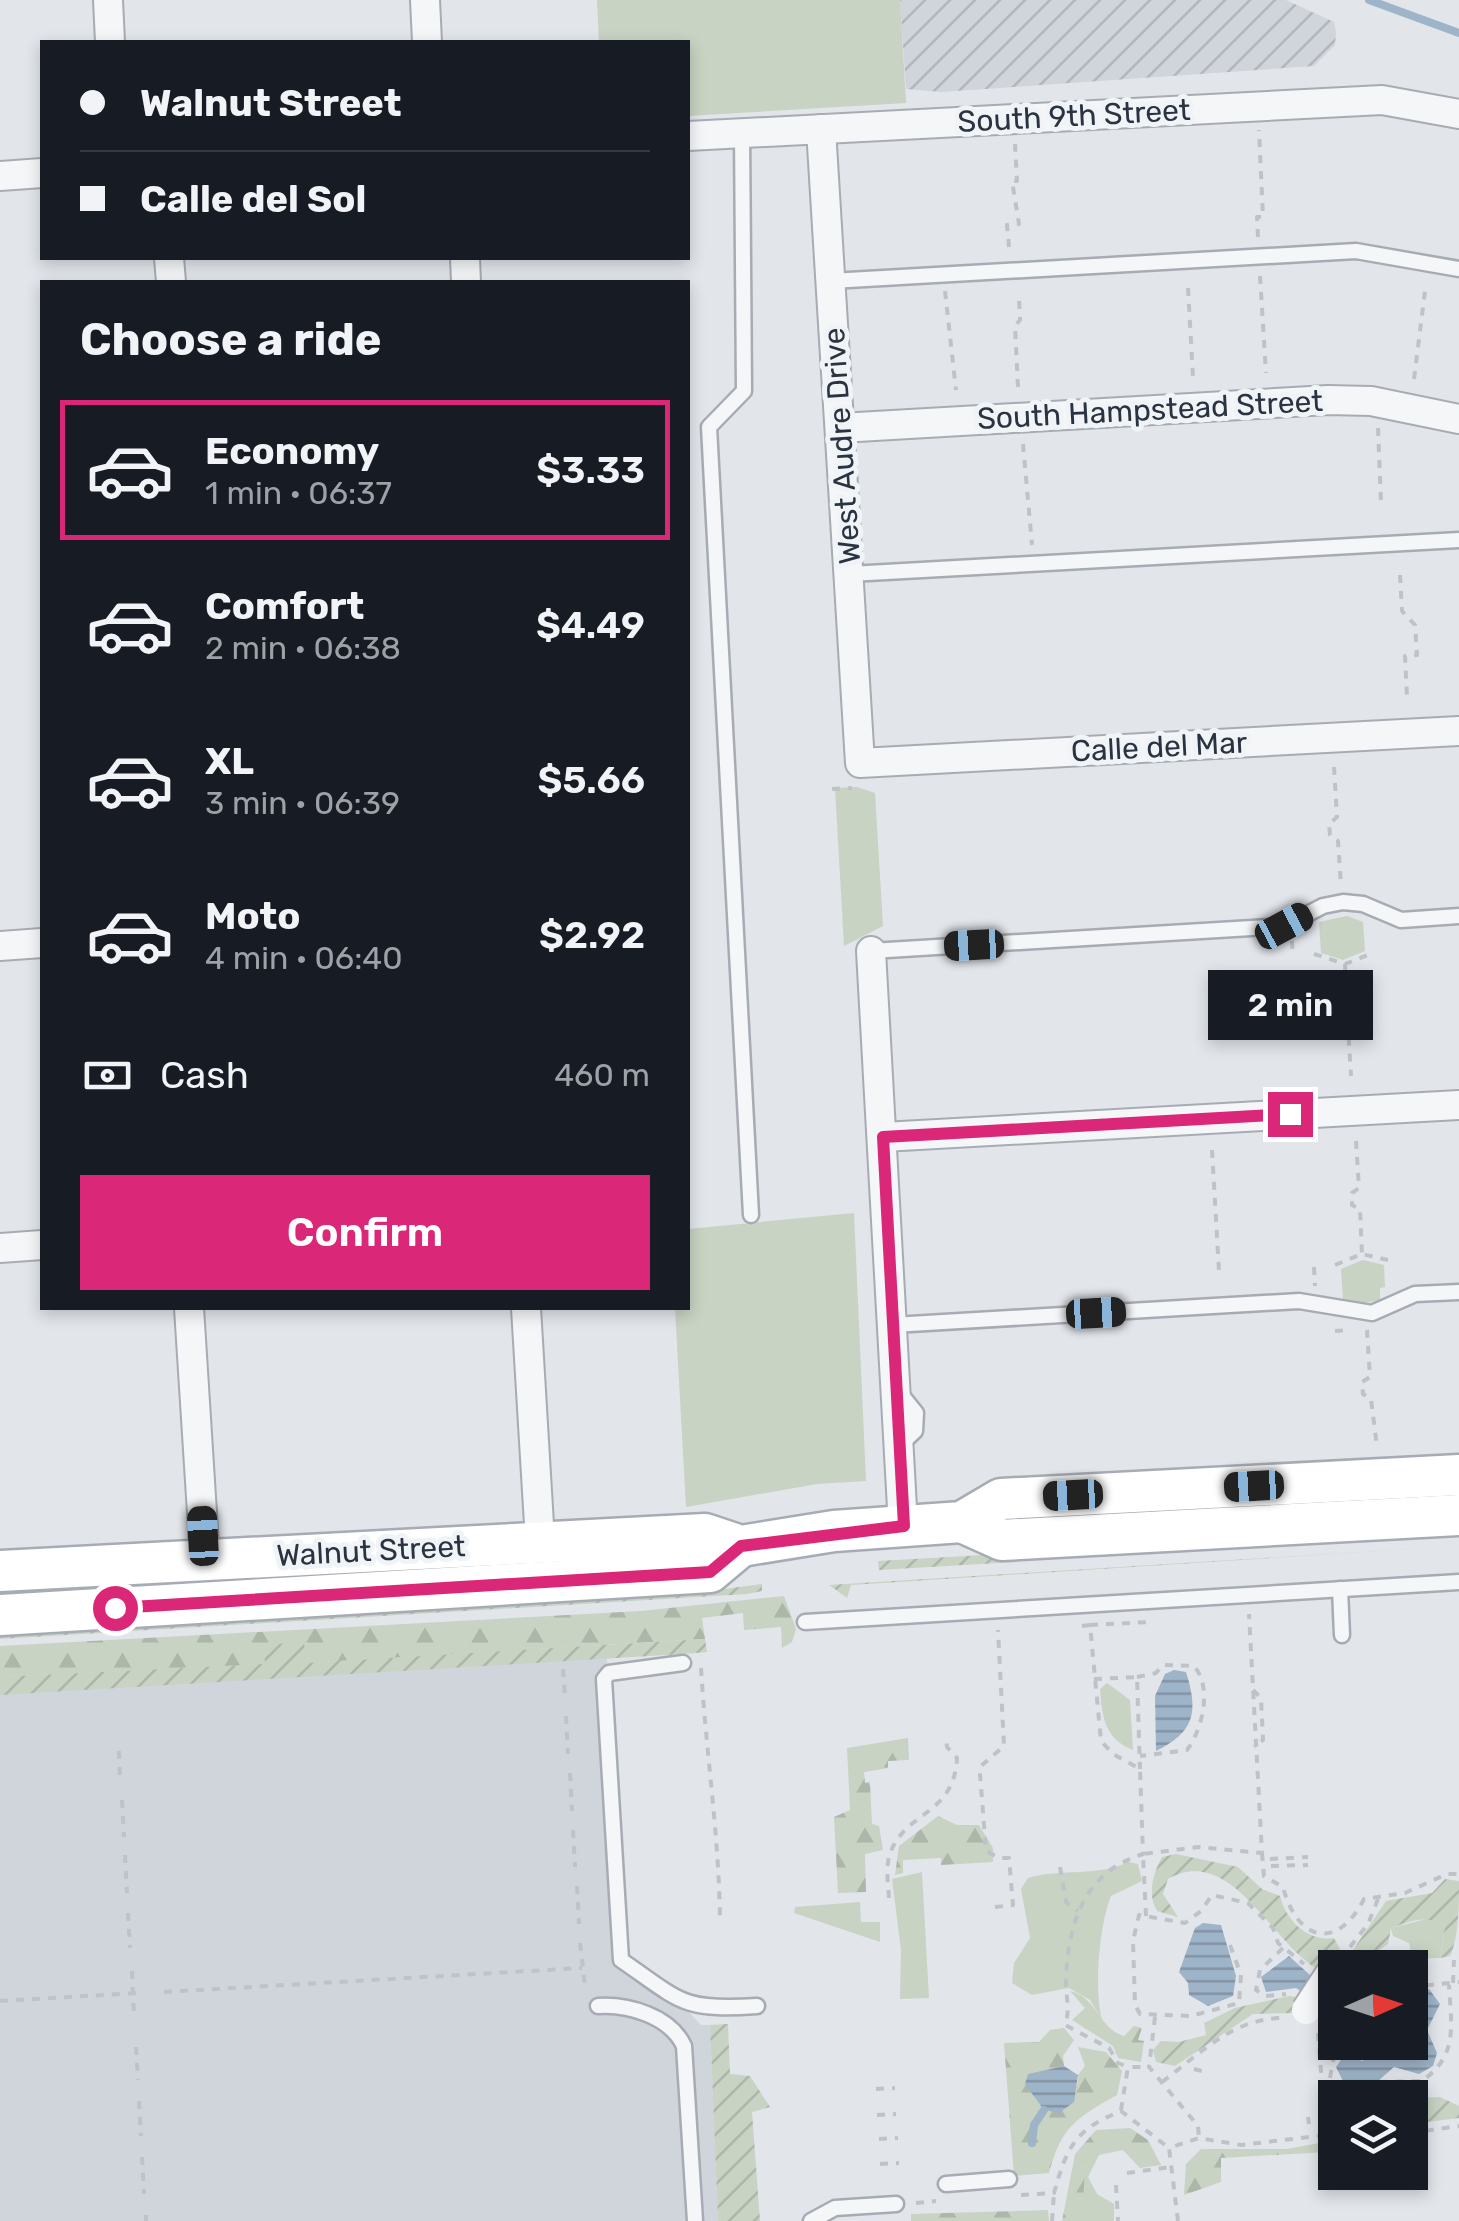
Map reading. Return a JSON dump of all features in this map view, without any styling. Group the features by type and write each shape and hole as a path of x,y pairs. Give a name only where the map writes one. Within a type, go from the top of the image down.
{"street":[{"path":"108,0 110,40"},
{"path":"425,0 427,40"},
{"name":"South 9th Street","path":"690,136 1382,100 1459,114"},
{"name":"West Audre Drive","path":"821,129 860,763"},
{"path":"0,176 40,173"},
{"name":"South Hampstead Street","path":"840,428 1328,400 1371,400 1459,419"},
{"name":"Calle del Mar","path":"860,763 1459,730"},
{"path":"0,946 40,943"},
{"path":"871,951 904,1526"},
{"path":"883,1137 1459,1104"},
{"path":"0,1248 40,1246"},
{"path":"189,1310 205,1560"},
{"path":"526,1310 540,1541"},
{"name":"Walnut Street","path":"0,1571 705,1534 741,1546 962,1522 1001,1499 1459,1475"},
{"name":"Walnut Street","path":"962,1522 1002,1540 1459,1515"},
{"name":"Walnut Street","path":"0,1615 710,1572 741,1546"},
{"path":"1298,2002 1318,1976"}],"lane":[{"path":"742,133 744,391 709,426 751,1215"},
{"path":"831,280 1356,251 1459,269"},
{"path":"850,574 1459,540"},
{"path":"871,951 1284,926 1323,906 1343,902 1363,904 1402,920 1459,916"},
{"path":"892,1325 1299,1302 1360,1314 1386,1310 1414,1294 1459,1292"},
{"path":"805,1622 1459,1582"},
{"path":"1340,1589 1342,1635"},
{"path":"683,1663 609,1673 604,1679 621,1960 681,2002 707,2010 757,2006"},
{"path":"598,2006 627,2006 679,2035 684,2046 695,2221"},
{"path":"946,2184 1009,2179"},
{"path":"811,2220 835,2208 896,2204"}],"path":[{"path":"1258,237 1257,217 1263,217 1259,130"},
{"path":"1009,247 1008,225 1019,224 1018,202 1013,202 1015,144"},
{"path":"1260,266 1266,374"},
{"path":"944,288 956,390"},
{"path":"1188,288 1193,377"},
{"path":"1414,379 1425,291"},
{"path":"1018,387 1015,326 1020,320 1019,298"},
{"path":"1378,426 1381,503"},
{"path":"1022,440 1032,547"},
{"path":"1400,575 1402,611 1415,624 1417,655 1405,656 1407,698"},
{"path":"1334,767 1337,816 1329,824 1330,835 1338,841 1341,886"},
{"path":"1292,936 1293,956"},
{"path":"1314,954 1345,964 1373,953"},
{"path":"1345,964 1347,1003 1340,1010 1341,1020 1348,1026 1351,1076"},
{"path":"1356,1142 1359,1188 1352,1193 1352,1205 1360,1209 1362,1254"},
{"path":"1212,1150 1219,1272"},
{"path":"1334,1265 1362,1254 1388,1260"},
{"path":"1314,1268 1315,1286"},
{"path":"1368,1332 1370,1377 1362,1382 1363,1394 1371,1398 1378,1452"},
{"path":"1247,1595 1264,1876 1283,1887 1296,1922 1313,1933 1334,1933 1352,1922 1364,1899 1405,1893 1447,1874 1459,1874"},
{"path":"1071,1626 1150,1622"},
{"path":"1090,1626 1101,1741 1113,1754 1140,1769"},
{"path":"995,1907 1013,1906 1009,1858 986,1851 980,1774 981,1766 1004,1746 996,1630 1015,1629"},
{"path":"700,1663 708,1780 716,1816 720,1920"},
{"path":"1093,1679 1137,1677 1163,1666 1194,1666 1200,1673 1202,1720 1187,1750 1140,1756"},
{"path":"563,1669 565,1697"},
{"path":"1137,1677 1146,1916"},
{"path":"1252,1689 1261,1698 1263,1740 1254,1748"},
{"path":"566,1716 568,1754"},
{"path":"1262,1720 1270,1719"},
{"path":"889,1898 888,1863 898,1838 935,1808 956,1773 956,1758 947,1747 946,1737"},
{"path":"119,1751 120,1779"},
{"path":"570,1773 572,1811"},
{"path":"122,1800 124,1837"},
{"path":"573,1830 575,1868"},
{"path":"1149,2067 1118,2064 1109,2048 1065,2025 1070,2010 1066,1980 1080,1912 1091,1885 1116,1862 1144,1854 1198,1847 1262,1854"},
{"path":"125,1855 127,1892"},
{"path":"1270,1859 1308,1858"},
{"path":"1271,1866 1308,1865"},
{"path":"1060,1867 1066,1902 1080,1912"},
{"path":"577,1886 579,1924"},
{"path":"1230,1945 1241,1975 1238,2002 1216,2012 1145,2018 1135,2006 1133,1941 1139,1915 1185,1923 1201,1911 1212,1895 1230,1896 1257,1910 1283,1948 1318,1965"},
{"path":"1342,1950 1368,1924 1379,1896"},
{"path":"128,1913 130,1948"},
{"path":"580,1943 585,1986"},
{"path":"1162,2082 1235,2026 1253,2018 1298,2017 1298,2002 1266,1996 1256,1990 1260,1970 1283,1948"},
{"path":"1423,2080 1446,2059 1454,2028 1454,1960"},
{"path":"164,1992 582,1968"},
{"path":"132,1971 134,2018"},
{"path":"0,2001 135,1993"},
{"path":"1155,2017 1149,2067 1198,2126 1199,2138"},
{"path":"1316,2040 1322,2055 1322,2080"},
{"path":"136,2047 138,2080"},
{"path":"1122,2111 1128,2067"},
{"path":"1194,2069 1202,2071"},
{"path":"876,2089 895,2088"},
{"path":"139,2102 141,2136"},
{"path":"1122,2111 1169,2148 1178,2221"},
{"path":"1052,2221 1054,2193 1066,2152 1090,2124 1122,2111"},
{"path":"877,2115 896,2114"},
{"path":"1308,2116 1308,2124"},
{"path":"1428,2130 1459,2126"},
{"path":"1169,2148 1199,2138 1241,2145 1318,2136"},
{"path":"879,2140 898,2138"},
{"path":"142,2158 144,2194"},
{"path":"880,2164 899,2162"},
{"path":"1127,2173 1172,2167"},
{"path":"1116,2185 1118,2221"},
{"path":"1017,2196 1054,2193"},
{"path":"896,2204 944,2201"}],"shaded area":[{"path":"900,0 1286,0 1334,22 1335,45 1314,66 941,92 906,89"},
{"path":"606,1645 626,1967 666,1988 701,2025 710,2025 718,2221 0,2221 0,1677"}],"green space":[{"path":"597,0 900,0 906,103 690,116 690,40 599,40"},
{"path":"857,787 875,793 883,926 844,946 835,788"},
{"path":"1347,916 1363,922 1365,951 1343,960 1321,953 1319,922"},
{"path":"854,1213 866,1481 817,1484 686,1507 675,1310 690,1310 690,1229"},
{"path":"1363,1260 1384,1265 1385,1287 1380,1288 1380,1300 1360,1304 1343,1300 1341,1269"},
{"path":"1459,1546 851,1585 847,1598 829,1585"},
{"path":"1014,1553 1015,1562 879,1570 878,1561 1002,1554 1002,1560 1009,1560 1009,1554"},
{"path":"762,1584 762,1591 747,1594 0,1639 0,1630 709,1591"},
{"path":"784,1596 796,1629 792,1642 782,1648 781,1627 744,1630 743,1613 702,1618 705,1639 305,1663 304,1643 265,1664 0,1677 0,1646 641,1611"},
{"path":"705,1639 707,1652 683,1654 0,1695 0,1677 265,1664 264,1645 304,1642 306,1663"},
{"path":"1107,1683 1130,1700 1133,1750 1116,1740 1107,1726 1100,1689"},
{"path":"908,1738 909,1760 888,1761 888,1768 864,1772 865,1783 870,1782 872,1824 879,1826 883,1850 865,1854 866,1892 838,1893 834,1817 850,1810 847,1748"},
{"path":"938,1816 957,1825 979,1825 993,1848 993,1862 941,1865 941,1858 903,1860 903,1873 895,1875 899,1846"},
{"path":"1176,1854 1238,1867 1262,1889 1280,1896 1287,1914 1300,1928 1315,1937 1334,1938 1340,1949 1318,1950 1318,1968 1289,1945 1234,1887 1213,1875 1192,1871 1168,1879 1163,1894 1178,1917 1157,1911 1152,1884 1162,1857"},
{"path":"1128,1862 1138,1864 1142,1881 1111,1896 1107,1909 1098,1975 1102,2020 1090,2000 1069,1988 1032,1995 1012,1983 1014,1963 1030,1938 1021,1889 1028,1878 1105,1869"},
{"path":"922,1872 929,1998 900,1999 901,1950 892,1879"},
{"path":"1445,1879 1459,1881 1457,1930 1450,1956 1440,1958 1445,1926 1431,1920 1391,1928 1388,1944 1379,1950 1353,1950 1386,1901 1432,1893"},
{"path":"860,1902 861,1922 880,1922 880,1942 794,1913 795,1907"},
{"path":"1430,1918 1445,1926 1440,1958 1428,1958 1428,1950 1411,1950 1409,1943 1393,1936 1391,1928"},
{"path":"1070,1991 1086,1999 1115,2032 1124,2036 1134,2026 1142,2028 1138,2040 1144,2041 1141,2062 1118,2058 1113,2046 1072,2020 1085,2008"},
{"path":"1289,1996 1304,1998 1295,2013 1253,2014 1175,2066 1156,2062 1153,2050 1161,2041 1179,2042 1206,2035 1204,2023 1235,2008"},
{"path":"728,2024 730,2074 750,2076 770,2107 752,2112 760,2221 718,2221 710,2025"},
{"path":"1064,2028 1074,2040 1063,2056 1064,2066 1043,2071 1026,2084 1045,2110 1076,2088 1078,2075 1085,2066 1078,2047 1106,2052 1122,2071 1117,2095 1072,2125 1059,2145 1049,2173 1014,2176 1004,2043 1039,2042 1050,2030"},
{"path":"1440,2097 1459,2106 1459,2118 1428,2122 1428,2098"},
{"path":"1130,2128 1148,2140 1161,2165 1146,2167 1134,2147 1099,2148 1085,2167 1082,2221 1062,2221 1075,2154 1096,2130"},
{"path":"1318,2143 1318,2153 1221,2158 1221,2182 1184,2195 1186,2164 1201,2149 1287,2149"},
{"path":"1108,2145 1134,2147 1146,2167 1140,2168 1123,2150 1099,2155 1088,2177 1097,2194 1114,2204 1114,2221 1082,2221 1086,2166 1097,2150"},
{"path":"1048,2210 1049,2221 911,2221 911,2214"}],"water":[{"path":"1174,1670 1186,1672 1192,1699 1190,1720 1179,1736 1156,1751 1155,1696 1165,1674"},
{"path":"1203,1923 1221,1925 1236,1976 1233,1996 1208,2006 1189,1995 1188,1983 1179,1972 1195,1928"},
{"path":"1289,1956 1318,1978 1318,2003 1296,1988 1266,1992 1261,1977"},
{"path":"1428,1989 1440,2004 1428,2028"},
{"path":"1428,2032 1437,2053 1433,2066 1419,2074 1394,2067 1379,2080 1342,2080 1336,2067 1341,2060 1428,2060"},
{"path":"1064,2066 1078,2075 1074,2102 1059,2113 1044,2110 1025,2084 1028,2074"}],"waterway":[{"path":"1369,0 1459,33"},
{"path":"1032,2143 1034,2125 1044,2110"}],"route":[{"path":"115,1608 710,1572 741,1546 834,1531 904,1526 883,1137 1290,1114"}]}
